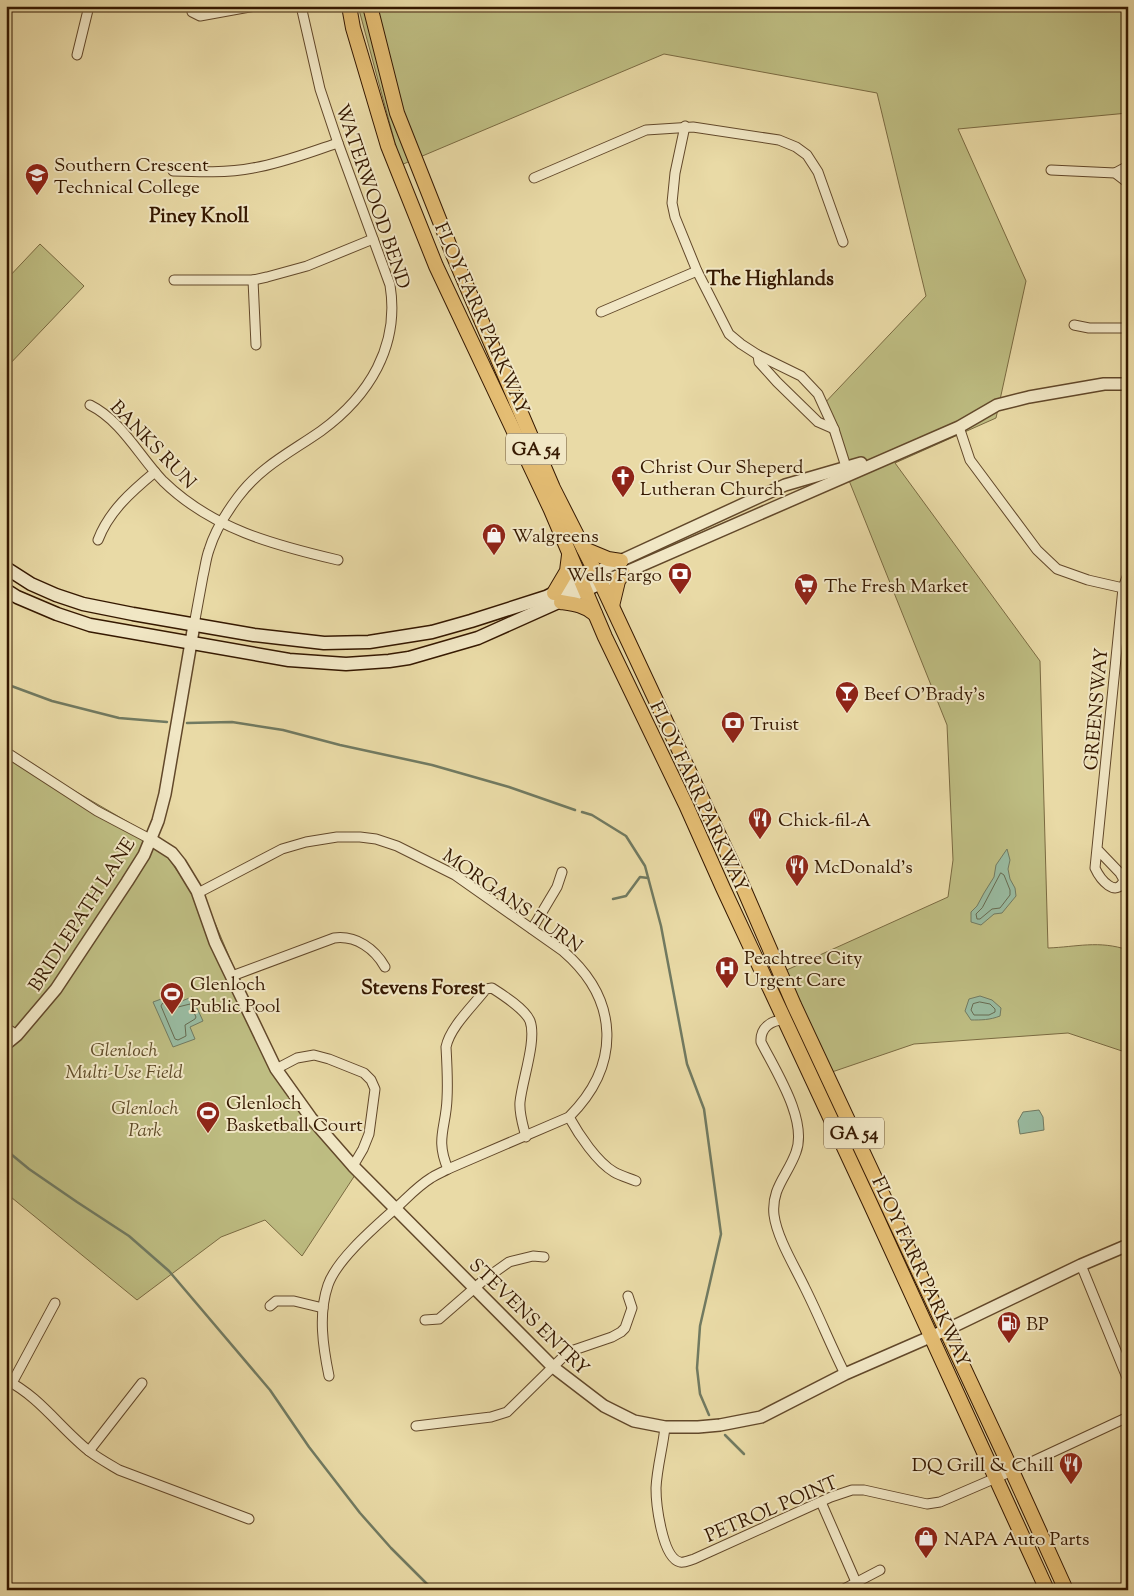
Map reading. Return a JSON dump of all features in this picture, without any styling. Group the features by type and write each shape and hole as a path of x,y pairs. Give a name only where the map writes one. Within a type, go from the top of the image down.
{"main road":[{"name":"FLOY FARR PARKWAY","path":"349,6 391,155 436,266 551,510 605,637 686,805 1047,1590"},
{"name":"FLOY FARR PARKWAY","path":"370,6 397,113 452,252 553,488 612,606 739,878 798,1014 1066,1590"},
{"path":"584,549 622,567 612,606"},
{"path":"557,597 567,572 569,554"},
{"path":"6,568 31,584 83,604 254,635 324,643 369,642 432,632 546,597 557,597 578,604 588,608 595,614"},
{"path":"6,590 17,597 57,614 90,625 289,660 353,664 388,662 409,658 478,638 598,578"},
{"path":"686,805 696,812 721,865 725,870 739,878"},
{"path":"723,888 730,886 734,889 753,928 758,933 764,934"}],"street":[{"path":"77,55 89,6"},
{"path":"192,12 200,16 255,6"},
{"name":"WATERWOOD BEND","path":"194,625 208,552 220,522 238,497 260,472 321,430 347,409 370,382 388,340 392,324 393,307 390,284 320,89 301,6"},
{"path":"685,126 675,174 672,203 675,217 697,271 730,334 758,355 801,376 818,394 834,430 848,471"},
{"path":"534,178 646,130 685,126 778,140 796,147 808,155 818,172 843,242"},
{"path":"173,171 194,172 251,169 284,161 338,143"},
{"path":"1051,170 1115,173 1128,166"},
{"path":"1115,173 1128,183"},
{"path":"174,280 253,280 307,266 373,240"},
{"path":"601,312 697,271"},
{"path":"253,280 256,345"},
{"path":"1074,325 1089,328 1128,328"},
{"path":"758,355 759,362 818,422 834,430"},
{"path":"622,567 685,546 848,471 902,452 959,426 997,405 1029,397 1104,384 1128,384"},
{"name":"BANKS RUN","path":"90,405 110,418 155,472 180,497 220,522 260,540 338,560"},
{"path":"959,426 970,460 1037,550 1057,569 1088,580 1123,588"},
{"path":"598,578 622,567 679,534 785,485 848,471"},
{"path":"98,540 103,528 120,503 155,472"},
{"path":"679,534 685,546"},
{"name":"GREENSWAY","path":"1097,849 1123,588 1128,574"},
{"name":"BRIDLEPATH LANE","path":"6,1044 17,1035 56,989 144,855 158,821 166,794 194,625"},
{"path":"6,752 98,811 150,839"},
{"name":"MORGANS TURN","path":"198,893 282,849 306,842 337,837 376,838 455,874 563,951 582,969 596,990 604,1010 607,1042 602,1066 593,1089 569,1118 431,1178 376,1226 337,1268 328,1284 323,1308 325,1356 328,1376"},
{"name":"STEVENS ENTRY","path":"150,839 172,853 198,893 215,942 276,1069 311,1118 353,1166 553,1367 604,1406 634,1422 665,1427 698,1427 761,1417 845,1374 946,1330 1080,1265 1128,1245"},
{"path":"532,929 557,886 562,872"},
{"path":"232,976 326,940 343,937 369,948 380,957 385,967"},
{"path":"448,1169 442,1155 441,1145 447,1100 447,1040 486,989 492,988 501,993 525,1013 530,1022 532,1032 520,1101 520,1113 526,1137"},
{"path":"784,1020 772,1022 760,1035 761,1042 790,1100 799,1135 797,1151 774,1195 774,1215 785,1249 845,1374"},
{"path":"6,1028 17,1035"},
{"path":"276,1069 297,1058 314,1055 329,1059 364,1074 371,1080 375,1089 369,1134 353,1166"},
{"path":"569,1118 589,1147 607,1167 636,1181"},
{"path":"425,1320 439,1319 485,1279 509,1262 533,1256 544,1257"},
{"path":"1080,1265 1128,1380"},
{"path":"416,1426 498,1416 507,1412 562,1358 574,1350 612,1337 626,1328 632,1308 628,1296"},
{"path":"270,1306 276,1300 294,1301 323,1308"},
{"path":"55,1303 9,1381 34,1399 89,1451 119,1470 249,1520"},
{"path":"89,1451 142,1383"},
{"name":"PETROL POINT","path":"665,1427 658,1469 658,1516 664,1541 670,1554 678,1562 686,1562 852,1490 864,1490 927,1504 940,1502 997,1478 1128,1417"},
{"path":"821,1502 856,1582"},
{"path":"842,1590 880,1570"}],"green space":[{"path":"358,6 1128,6 1128,113 958,129 1026,281 996,418 895,463 1040,661 1048,948 1107,945 1128,950 1128,1053 1068,1033 914,1044 832,1072 780,973 948,897 953,860 947,725 820,408 926,296 877,93 664,54 401,165"},
{"path":"40,244 84,286 6,368 6,280"},
{"name":"Glenloch Park","path":"6,751 152,836 215,923 273,1061 357,1172 302,1256 265,1220 221,1237 137,1300 6,1193 6,1044 12,1041 6,1024"}],"water":[{"path":"1007,849 1010,860 1008,869 1016,896 1002,913 994,914 981,925 971,922 971,912 977,906 994,877 996,865"},
{"name":"Glenloch Public Pool","path":"175,994 179,1002 192,997 203,1021 190,1027 195,1039 173,1047 153,1002"},
{"path":"980,996 992,1000 1001,1008 1000,1016 982,1020 971,1020 965,1011 969,999"},
{"path":"1039,1110 1043,1117 1044,1130 1020,1134 1018,1121 1023,1112"}],"waterway":[{"path":"6,684 52,701 119,718 167,722"},
{"path":"187,723 232,722 283,730 340,745 432,765 509,787 575,810"},
{"path":"582,812 592,815 626,836 645,866 661,926 687,1064 704,1109 721,1234 700,1326 697,1368 700,1394 709,1415"},
{"path":"613,899 626,896 640,877 648,878"},
{"path":"6,1150 29,1169 129,1236 169,1271 270,1390 309,1447 360,1513 391,1548 433,1590"},
{"path":"725,1435 744,1454"}],"place":[{"name":"Southern Crescent Technical College","path":"37,196"},
{"name":"Christ Our Sheperd Lutheran Church","path":"623,498"},
{"name":"Walgreens","path":"494,556"},
{"name":"Wells Fargo","path":"680,595"},
{"name":"The Fresh Market","path":"806,606"},
{"name":"Beef O'Brady's","path":"847,714"},
{"name":"Truist","path":"733,744"},
{"name":"Chick-fil-A","path":"760,840"},
{"name":"McDonald's","path":"797,887"},
{"name":"Peachtree City Urgent Care","path":"727,989"},
{"name":"Glenloch Public Pool","path":"172,1015"},
{"name":"Glenloch Basketball Court","path":"208,1134"},
{"name":"BP","path":"1009,1344"},
{"name":"DQ Grill & Chill","path":"1071,1485"},
{"name":"NAPA Auto Parts","path":"926,1559"}],"district":[{"name":"Piney Knoll","path":"199,215"},
{"name":"The Highlands","path":"770,278"},
{"name":"Stevens Forest","path":"423,987"}],"park label":[{"name":"Glenloch Multi-Use Field","path":"124,1060"}]}
